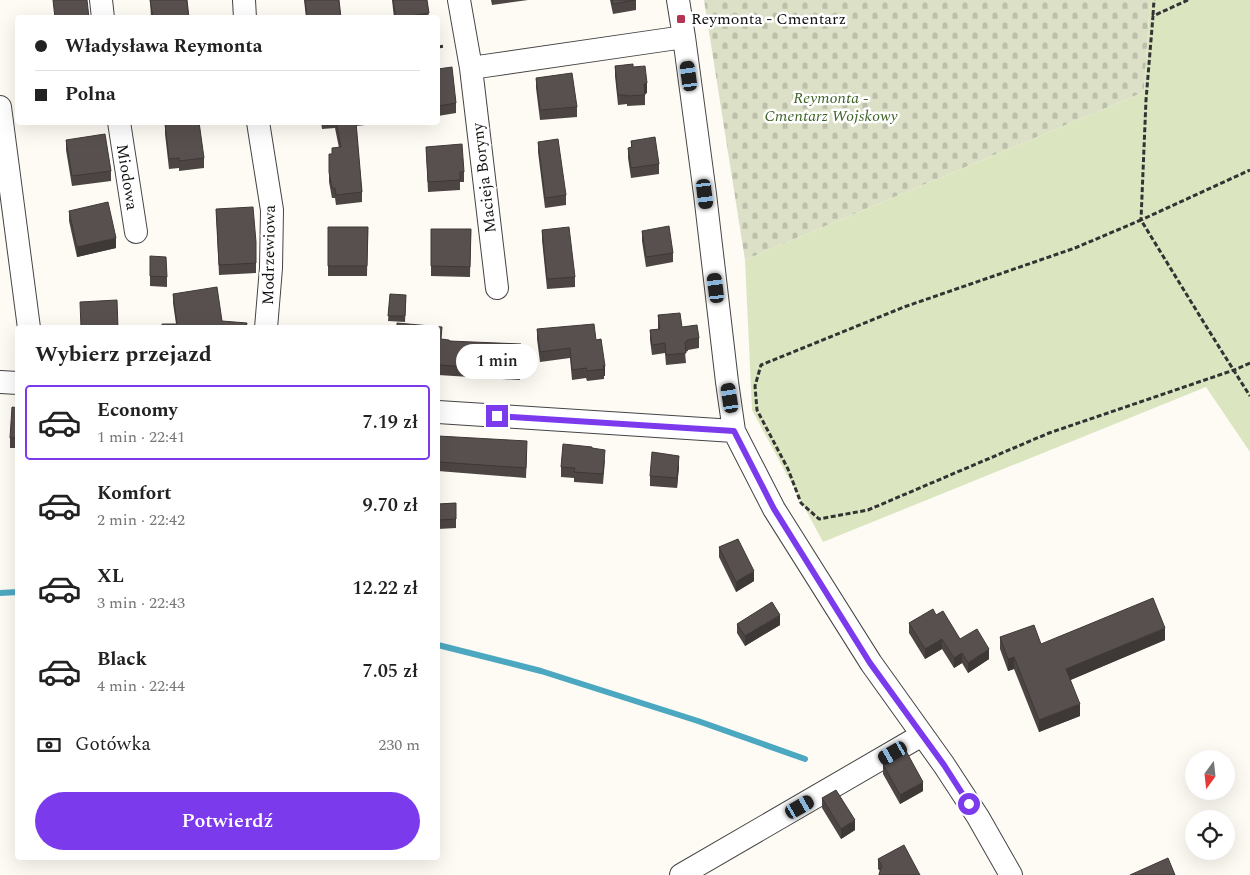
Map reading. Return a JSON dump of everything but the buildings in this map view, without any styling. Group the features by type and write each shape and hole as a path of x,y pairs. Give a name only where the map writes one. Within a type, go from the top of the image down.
{"street":[{"path":"100,0 102,15"},
{"path":"244,0 245,15"},
{"name":"Macieja Boryny","path":"459,0 471,68 497,288"},
{"path":"678,0 705,194 734,431 774,509 870,663 944,765 978,817 1011,875"},
{"path":"471,68 684,37"},
{"path":"0,107 29,325"},
{"name":"Miodowa","path":"119,125 136,232"},
{"name":"Modrzewiowa","path":"258,125 272,210 272,268 266,325"},
{"path":"0,382 15,384"},
{"path":"440,412 734,431"},
{"path":"681,875 922,735"}],"path":[{"path":"1154,0 1146,100 1141,220 1250,396"},
{"path":"1153,16 1188,0"},
{"path":"1250,170 1075,248 904,307 761,365 755,386 757,410 788,469 801,504 819,519 868,510 1049,433 1250,363"}],"green space":[{"name":"Reymonta - Cmentarz Wojskowy","path":"704,0 1150,0 1144,92 745,260"},
{"path":"1150,0 1250,0 1250,452 1206,387 823,542 752,410 745,260 1144,92"}],"waterway":[{"path":"0,593 15,592"},
{"path":"440,646 541,671 698,721 805,759"}],"place":[{"name":"Reymonta - Cmentarz","path":"681,19"}],"route":[{"path":"497,416 734,431 774,509 870,663 944,765 969,804"}]}
